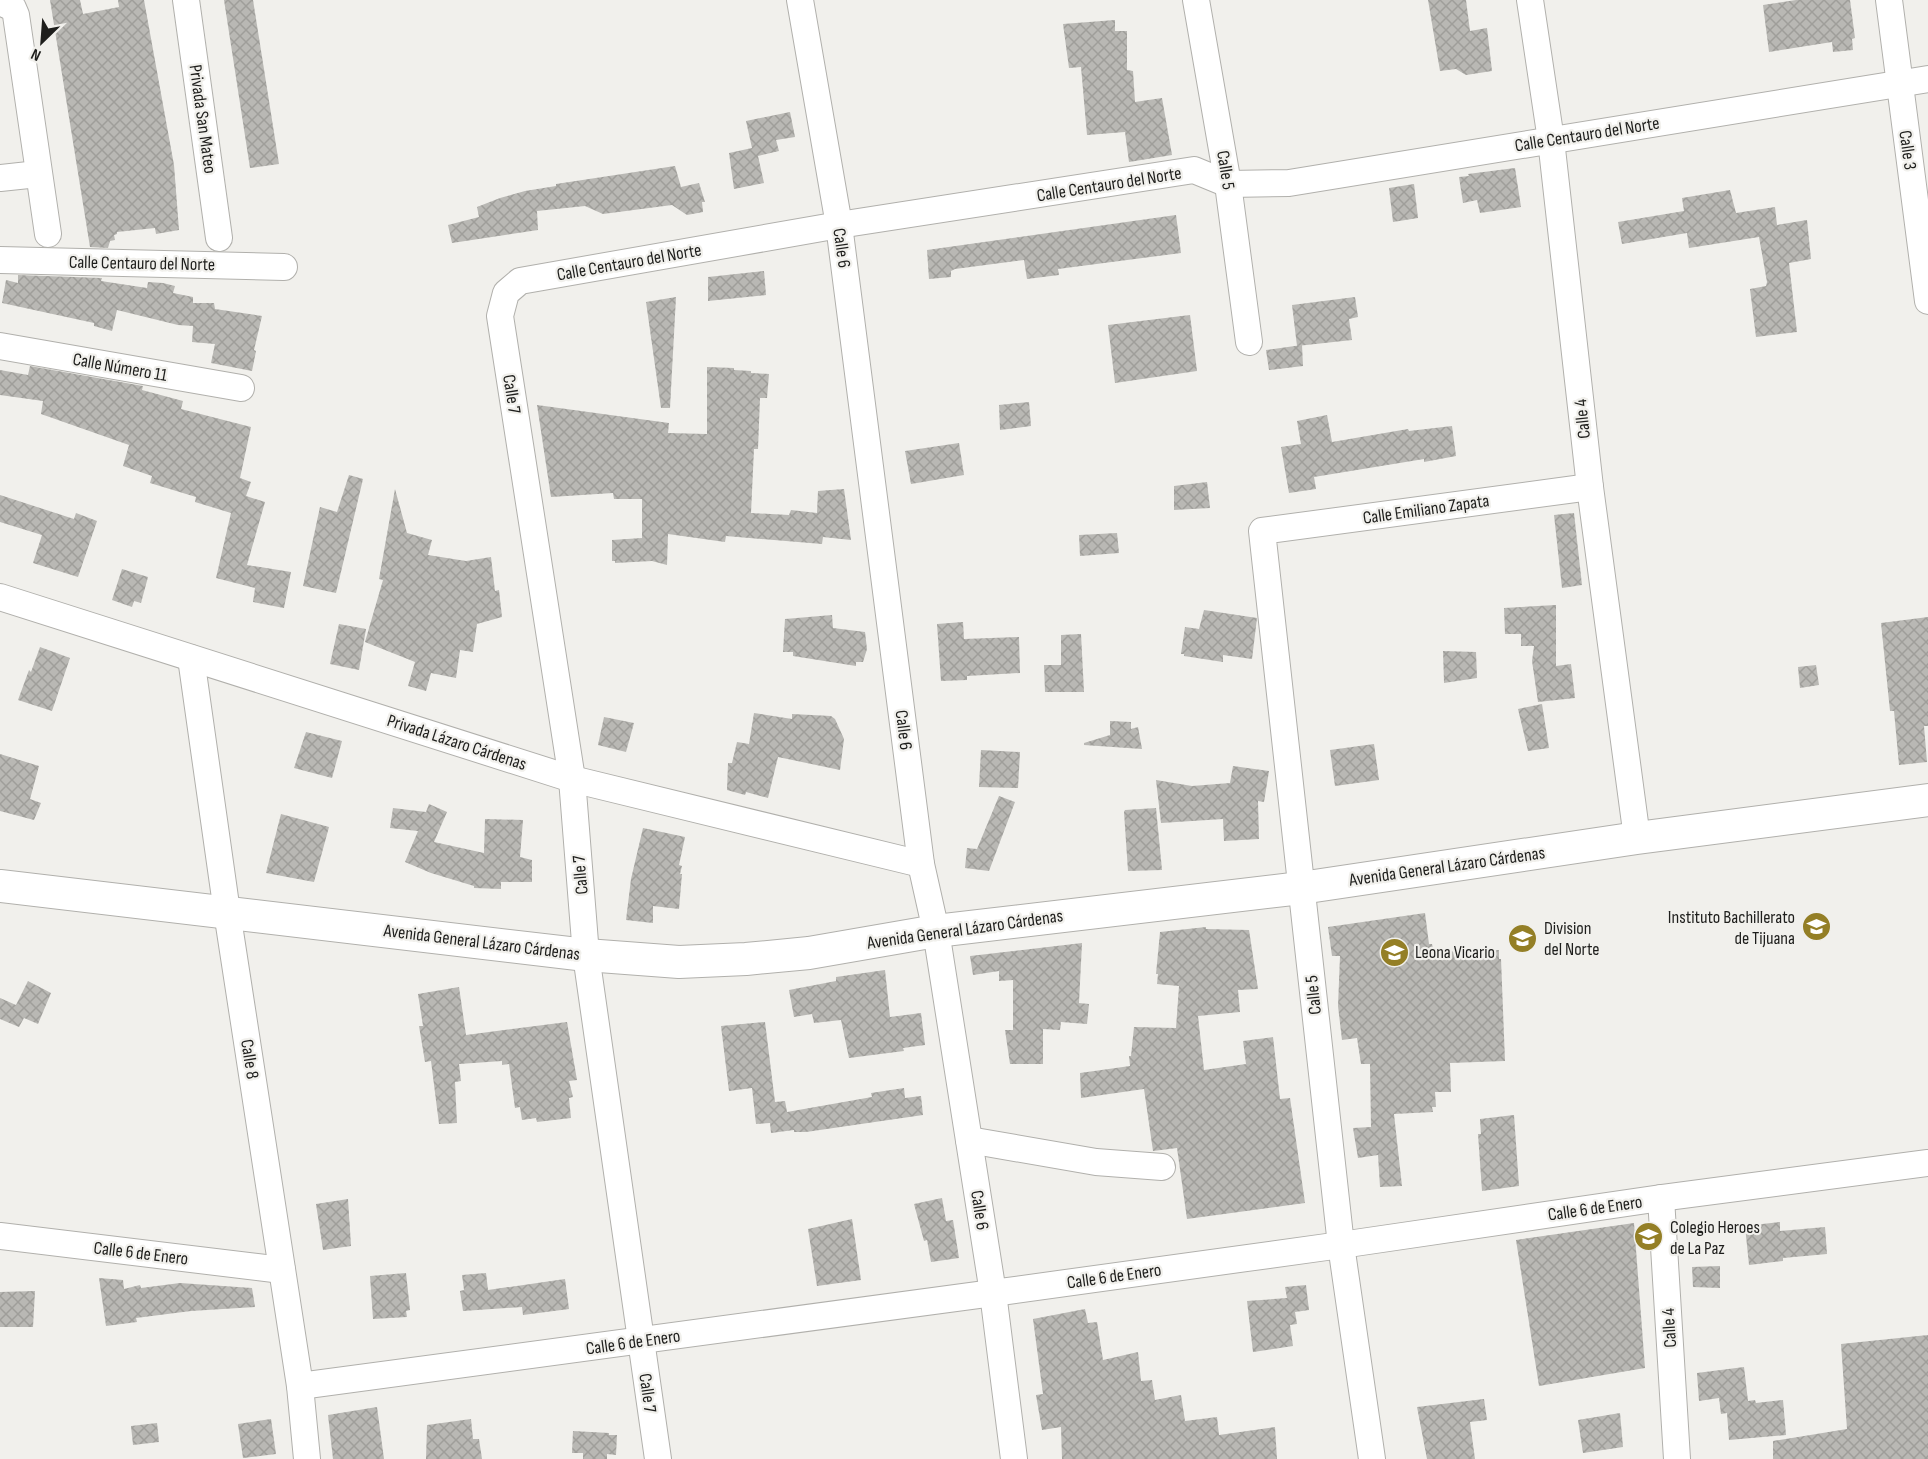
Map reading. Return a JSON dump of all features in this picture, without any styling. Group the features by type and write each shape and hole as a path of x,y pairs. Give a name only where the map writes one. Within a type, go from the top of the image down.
{"main road":[{"name":"Avenida General Lázaro Cárdenas","path":"0,886 586,955 679,962 746,960 809,953 936,930 1301,888 1637,838 1928,800"}],"street":[{"name":"Privada San Mateo","path":"186,0 219,238"},
{"name":"Calle 6","path":"800,0 839,225 921,864 936,930 993,1293 1014,1459"},
{"name":"Calle 5","path":"1196,0 1228,184 1249,342"},
{"name":"Calle 4","path":"1530,0 1551,140 1590,487 1637,838"},
{"name":"Calle 3","path":"1889,0 1928,301"},
{"path":"0,2 13,8 16,15 48,234"},
{"name":"Calle Centauro del Norte","path":"506,293 520,281 839,225 1194,170 1228,184 1289,183 1928,79"},
{"path":"0,178 38,174"},
{"name":"Calle Centauro del Norte","path":"0,260 284,267"},
{"name":"Calle 7","path":"506,293 500,316 572,779 586,955 658,1459"},
{"name":"Calle Número 11","path":"0,346 241,388"},
{"name":"Calle Emiliano Zapata","path":"1262,531 1590,487"},
{"name":"Calle 5","path":"1262,531 1341,1245 1372,1459"},
{"name":"Privada Lázaro Cárdenas","path":"0,597 572,779 921,864"},
{"name":"Calle 8","path":"191,658 227,912 300,1386 307,1459"},
{"path":"969,1140 1096,1162 1162,1167"},
{"name":"Calle 6 de Enero","path":"300,1386 993,1293 1661,1198 1928,1163"},
{"name":"Calle 4","path":"1661,1198 1677,1459"},
{"name":"Calle 6 de Enero","path":"0,1236 282,1270"}],"building":[{"path":"50,0 80,0 83,14 119,7 118,0 144,0 174,165 179,230 156,234 155,228 117,232 114,235 115,240 110,241 108,248 90,247"},
{"path":"224,0 253,0 279,164 250,168"},
{"path":"1428,0 1466,0 1470,31 1487,28 1492,71 1466,75 1456,69 1440,71"},
{"path":"1796,0 1850,0 1855,38 1852,39 1853,50 1833,52 1832,42 1769,52 1763,5"},
{"path":"1115,20 1115,31 1127,31 1127,70 1133,71 1135,102 1162,98 1172,155 1129,162 1125,132 1087,135 1081,67 1069,68 1063,24"},
{"path":"790,112 795,137 776,140 779,151 758,156 764,183 734,189 729,153 752,148 746,121"},
{"path":"675,166 681,187 699,183 705,202 702,202 703,212 687,215 672,205 603,214 585,206 537,211 538,230 452,243 448,225 479,217 477,207 500,198 556,186 556,184"},
{"path":"1515,168 1521,207 1480,213 1477,200 1463,203 1459,177"},
{"path":"1414,184 1418,218 1393,222 1389,188"},
{"path":"1730,190 1736,213 1775,207 1777,225 1807,220 1811,259 1789,263 1797,332 1756,337 1750,289 1766,286 1767,282 1759,237 1689,248 1687,233 1622,244 1618,222 1684,211 1682,198"},
{"path":"1176,215 1181,253 1058,269 1059,275 1027,279 1024,260 955,269 951,271 951,277 929,279 927,250"},
{"path":"764,271 766,295 708,301 708,277"},
{"path":"18,275 102,278 101,281 147,288 148,282 163,283 175,286 173,293 193,297 193,303 214,303 215,309 262,316 252,371 211,363 215,344 192,342 193,326 178,325 117,310 112,331 94,326 94,323 2,303 6,280 18,283"},
{"path":"676,297 670,408 661,408 646,302"},
{"path":"1355,297 1358,317 1349,319 1352,340 1297,346 1292,305"},
{"path":"1190,315 1197,371 1115,383 1108,325"},
{"path":"1302,345 1303,366 1269,370 1266,350"},
{"path":"30,366 143,386 142,390 183,401 181,409 251,427 240,478 251,482 246,496 265,502 247,565 291,572 284,608 253,602 255,588 216,578 231,513 195,502 196,497 150,483 152,476 123,466 129,445 41,414 43,401 0,395 0,370 28,375"},
{"path":"707,367 734,368 734,370 751,371 751,373 769,374 767,398 760,398 758,449 754,449 751,513 789,515 791,510 817,513 818,491 844,489 851,540 823,537 822,544 726,536 725,542 668,534 667,565 652,561 615,563 612,561 612,540 642,538 642,499 614,499 613,493 551,497 537,405 669,423 668,433 707,434"},
{"path":"1029,402 1031,426 1000,430 999,405"},
{"path":"1327,415 1332,442 1408,429 1409,431 1452,426 1456,456 1314,477 1316,489 1289,493 1281,447 1301,444 1297,421"},
{"path":"959,443 964,475 911,484 905,451"},
{"path":"349,475 363,479 336,593 303,586 320,507 337,512"},
{"path":"1207,482 1210,508 1174,510 1174,486"},
{"path":"395,489 407,533 432,540 428,555 466,561 491,557 495,591 499,590 502,617 477,624 473,652 460,650 456,678 431,673 426,691 408,686 415,662 365,642 383,580 379,579"},
{"path":"0,495 74,519 76,513 97,521 78,577 33,563 42,535 0,522"},
{"path":"1574,513 1582,585 1562,588 1554,515"},
{"path":"1117,533 1119,553 1080,556 1079,535"},
{"path":"122,569 148,577 141,603 134,601 132,607 112,600"},
{"path":"1556,605 1556,666 1571,664 1575,698 1538,702 1532,661 1534,646 1521,646 1521,634 1505,634 1504,608"},
{"path":"1204,610 1257,618 1252,659 1223,655 1223,662 1181,654 1185,627 1199,629"},
{"path":"832,615 833,628 865,632 867,649 863,662 856,662 856,666 793,656 793,652 783,652 785,619"},
{"path":"1928,617 1928,726 1924,726 1927,762 1899,765 1894,711 1890,711 1881,623"},
{"path":"963,622 964,639 1019,637 1020,673 967,676 967,680 941,681 937,624"},
{"path":"339,624 366,629 359,670 330,664"},
{"path":"1081,634 1084,692 1045,692 1044,665 1061,665 1061,635"},
{"path":"40,647 70,658 52,711 18,700"},
{"path":"1443,651 1476,652 1477,678 1444,683"},
{"path":"1816,665 1819,685 1800,688 1798,667"},
{"path":"1542,704 1549,748 1528,751 1518,709"},
{"path":"754,713 792,719 792,714 831,716 835,719 844,739 840,770 778,757 768,798 727,790 728,763 732,763 737,742 749,744"},
{"path":"604,717 634,723 626,752 598,745"},
{"path":"1110,721 1131,722 1131,729 1138,727 1142,749 1084,745 1084,743 1110,735"},
{"path":"306,732 342,741 332,778 294,768"},
{"path":"1374,744 1379,780 1335,786 1330,750"},
{"path":"981,750 1020,752 1018,788 979,787"},
{"path":"0,754 39,766 30,799 41,803 34,820 0,811"},
{"path":"1233,766 1269,771 1264,802 1258,801 1259,839 1224,841 1223,819 1161,823 1156,780 1192,786 1230,783"},
{"path":"999,796 1015,802 989,871 965,868 967,848 977,849"},
{"path":"429,804 447,812 434,842 484,853 485,819 523,820 520,857 532,860 532,882 501,882 501,889 474,888 474,886 431,873 405,862 418,831 390,828 393,808 426,812"},
{"path":"1156,808 1162,870 1128,871 1124,812 1125,810"},
{"path":"281,814 329,827 314,882 266,873"},
{"path":"643,828 685,837 679,865 682,866 680,874 682,874 679,909 653,906 653,923 626,920 631,879"},
{"path":"1425,913 1429,944 1432,944 1434,952 1499,950 1505,1061 1450,1063 1451,1092 1435,1092 1436,1107 1432,1107 1433,1112 1394,1114 1402,1186 1380,1187 1378,1155 1358,1158 1353,1128 1371,1127 1370,1064 1361,1064 1357,1038 1342,1040 1338,1006 1340,956 1332,956 1328,927"},
{"path":"1206,927 1206,929 1249,930 1258,989 1238,990 1240,1012 1198,1016 1204,1070 1246,1064 1243,1041 1273,1037 1280,1099 1290,1098 1305,1203 1187,1219 1177,1148 1153,1151 1144,1089 1081,1098 1080,1073 1130,1066 1129,1056 1131,1056 1134,1027 1176,1028 1179,986 1157,984 1160,932"},
{"path":"1082,943 1079,1003 1089,1004 1087,1024 1061,1022 1060,1030 1043,1029 1043,1064 1010,1064 1005,1030 1013,1030 1013,980 999,981 999,971 973,975 970,956"},
{"path":"885,970 890,1017 921,1013 925,1045 903,1048 904,1051 849,1058 841,1020 814,1023 812,1014 794,1017 789,990 836,981 836,977"},
{"path":"28,981 51,993 38,1024 24,1018 19,1027 0,1019 0,998 16,1005"},
{"path":"459,987 466,1035 567,1022 577,1080 569,1081 573,1097 569,1098 571,1118 537,1122 536,1118 522,1120 520,1107 515,1108 509,1064 502,1065 502,1061 459,1064 461,1081 455,1082 457,1123 439,1124 431,1061 425,1062 419,1026 423,1026 418,994"},
{"path":"765,1022 775,1102 785,1101 787,1112 872,1097 871,1093 904,1088 905,1098 921,1096 923,1115 806,1132 794,1132 794,1130 771,1133 770,1123 756,1124 752,1088 729,1091 721,1026"},
{"path":"1514,1115 1519,1186 1482,1191 1478,1134 1481,1134 1480,1119"},
{"path":"942,1198 946,1221 953,1220 959,1258 931,1262 927,1240 924,1241 914,1204"},
{"path":"348,1199 351,1246 323,1250 316,1204"},
{"path":"852,1219 861,1280 817,1286 808,1229"},
{"path":"1780,1222 1780,1231 1825,1227 1827,1254 1783,1258 1783,1261 1749,1265 1745,1226"},
{"path":"1634,1223 1645,1368 1539,1386 1516,1240"},
{"path":"1720,1266 1720,1288 1693,1287 1692,1267"},
{"path":"406,1273 410,1310 406,1311 407,1317 373,1319 370,1276"},
{"path":"486,1273 488,1290 565,1279 569,1309 523,1315 522,1307 463,1311 460,1291 464,1290 462,1275"},
{"path":"99,1278 123,1280 124,1289 140,1285 141,1288 180,1283 252,1288 255,1307 191,1311 136,1318 137,1322 106,1326"},
{"path":"1306,1285 1309,1310 1295,1312 1297,1324 1290,1325 1293,1346 1253,1352 1247,1301 1287,1298 1285,1287"},
{"path":"35,1291 33,1327 0,1327 0,1292"},
{"path":"1085,1309 1088,1323 1097,1322 1103,1360 1138,1352 1141,1381 1152,1380 1155,1400 1181,1395 1185,1421 1217,1417 1219,1435 1275,1427 1277,1459 1062,1459 1061,1427 1042,1430 1036,1395 1043,1394 1033,1319"},
{"path":"1928,1335 1928,1459 1773,1459 1773,1441 1847,1429 1841,1344"},
{"path":"1744,1367 1748,1401 1755,1400 1756,1403 1783,1400 1786,1435 1729,1440 1727,1413 1721,1414 1719,1398 1699,1401 1697,1373"},
{"path":"1484,1399 1487,1420 1470,1422 1475,1459 1427,1459 1417,1407"},
{"path":"377,1407 384,1459 333,1459 328,1415"},
{"path":"1620,1413 1623,1447 1583,1453 1578,1420"},
{"path":"271,1419 276,1454 243,1458 238,1424"},
{"path":"471,1419 473,1439 479,1439 482,1459 426,1459 427,1425"},
{"path":"157,1423 159,1442 133,1445 131,1426"},
{"path":"573,1431 617,1435 616,1455 607,1454 607,1459 583,1459 583,1453 572,1453"}],"place":[{"name":"Instituto Bachillerato de Tijuana","path":"1816,927"},
{"name":"Division del Norte","path":"1523,938"},
{"name":"Leona Vicario","path":"1394,952"},
{"name":"Colegio Heroes de La Paz","path":"1649,1237"}]}
